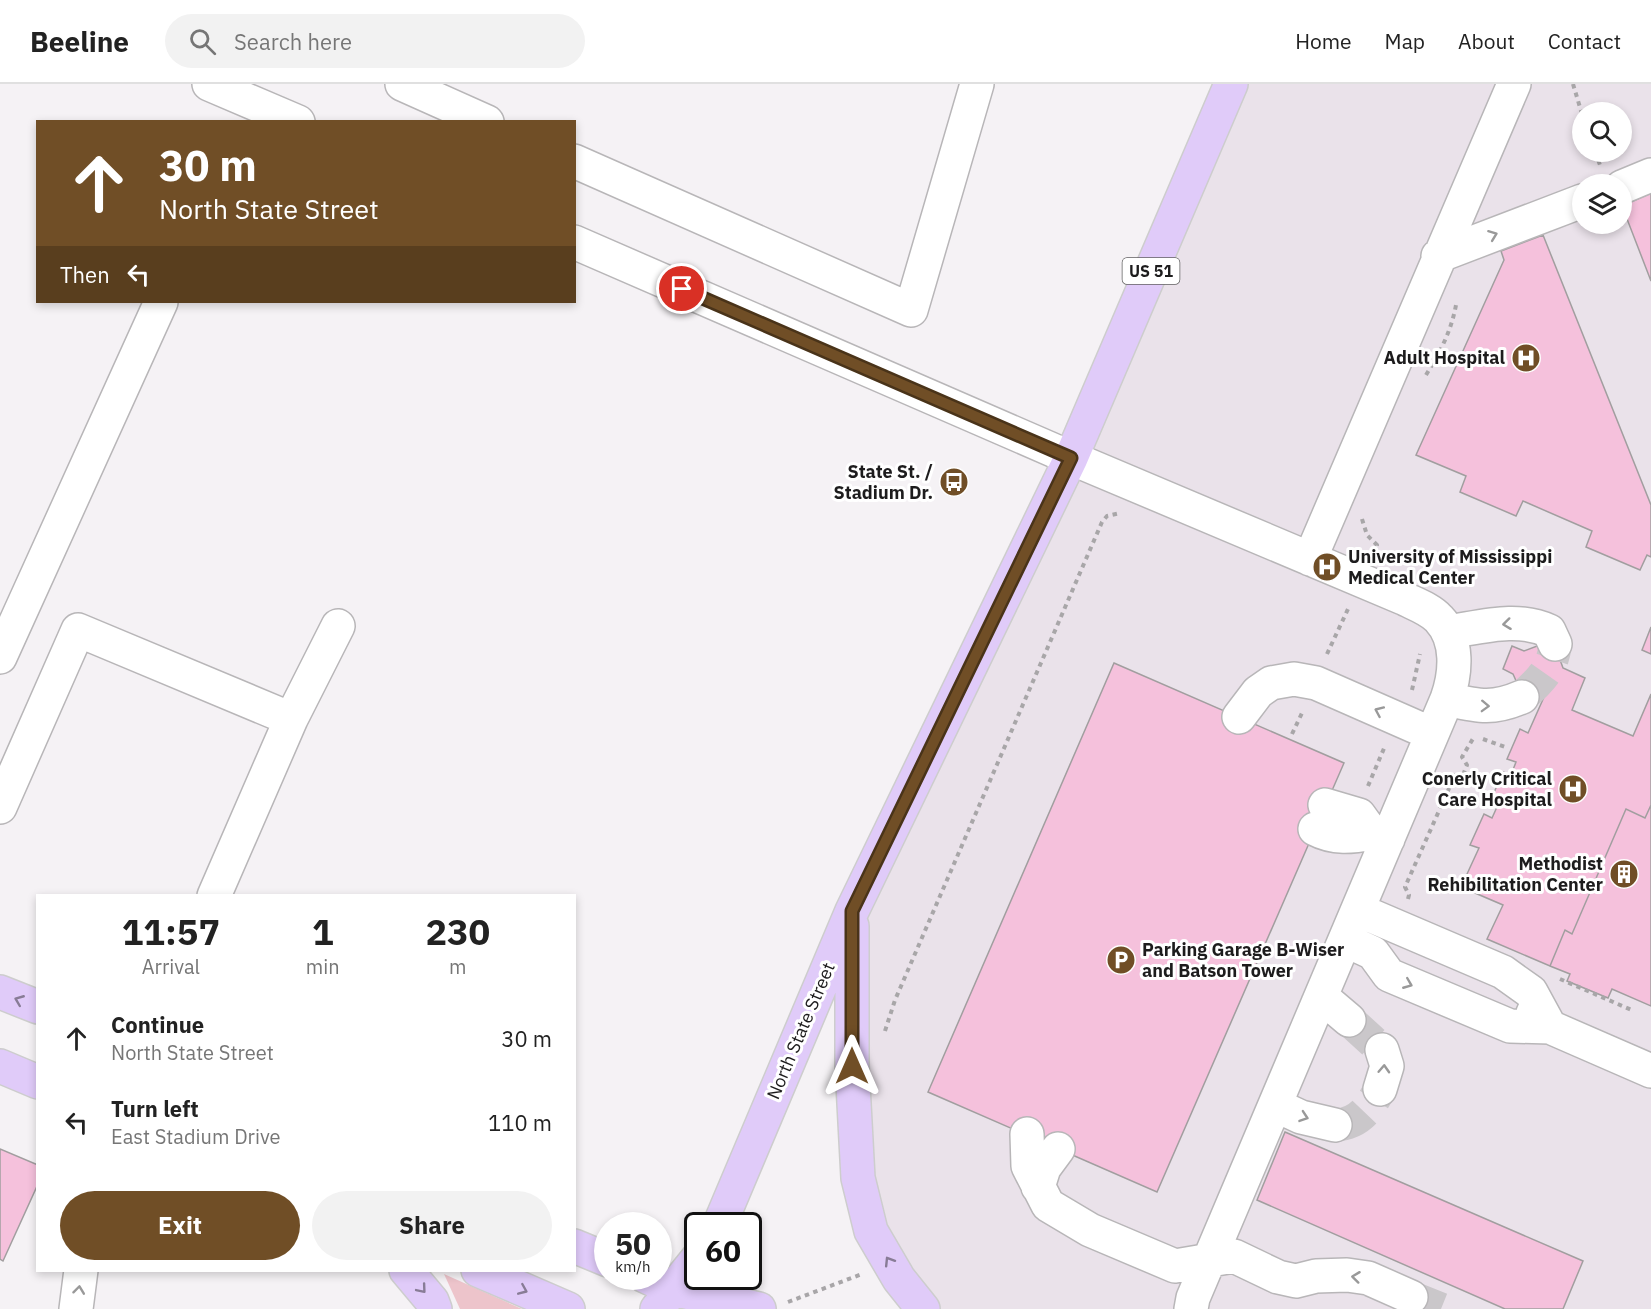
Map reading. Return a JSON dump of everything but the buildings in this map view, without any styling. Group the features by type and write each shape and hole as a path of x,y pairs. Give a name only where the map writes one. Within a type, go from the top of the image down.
{"main road":[{"name":"North State Street","path":"725,1212 852,911 1071,458 1231,84"},
{"path":"852,911 852,1066 858,1178 871,1231 899,1279 923,1309"},
{"path":"0,992 36,1006"},
{"path":"1,1067 36,1081"},
{"path":"576,1247 594,1254"},
{"path":"659,1291 684,1270"},
{"path":"408,1272 432,1301 435,1309"},
{"path":"482,1272 568,1309"},
{"path":"659,1291 758,1308"}],"street":[{"path":"209,84 293,120"},
{"path":"402,84 483,120"},
{"path":"576,161 911,310 977,84"},
{"path":"1310,559 1438,256 1514,84"},
{"path":"251,102 299,120"},
{"path":"1632,183 1651,175"},
{"path":"1438,256 1572,205"},
{"path":"576,243 1071,458 1427,609 1439,618 1448,632 1454,654 1452,684 1447,699 1432,734 1373,829 1358,910 1359,947 1318,1003 1193,1298 1191,1309"},
{"path":"0,657 161,303"},
{"path":"1448,632 1516,622 1536,625 1549,631 1555,644"},
{"path":"215,894 291,719 338,626"},
{"path":"0,807 78,630 291,719"},
{"path":"1239,717 1258,693 1271,683 1294,679 1316,683 1432,734"},
{"path":"1447,699 1487,708 1504,705 1522,697"},
{"path":"1320,817 1373,829"},
{"path":"1358,910 1503,972 1531,992 1550,1027"},
{"path":"1359,947 1389,975 1510,1026 1550,1027 1651,1071"},
{"path":"1318,1003 1329,1003 1348,1020"},
{"path":"1380,1089 1387,1066 1382,1050"},
{"path":"1275,1105 1301,1117 1335,1125"},
{"path":"1027,1134 1028,1166 1048,1205 1090,1230 1175,1266 1211,1258 1234,1256 1278,1277 1296,1281 1316,1276 1368,1278 1411,1297"},
{"path":"1038,1186 1044,1168 1058,1149"},
{"path":"76,1309 81,1272"}],"path":[{"path":"1573,84 1578,102"},
{"path":"1424,377 1442,349 1453,322 1458,295"},
{"path":"883,1041 895,1000 1102,522 1107,516 1129,511"},
{"path":"1292,734 1377,545 1367,535 1362,515"},
{"path":"1373,829 1360,805 1382,752 1410,697 1420,652 1419,646"},
{"path":"1405,907 1409,895 1405,887 1455,775 1463,775 1467,765 1462,757 1475,735 1505,747"},
{"path":"1549,975 1634,1011"},
{"path":"758,1308 788,1302 864,1274 877,1242"}],"shaded area":[{"name":"University of Mississippi Medical Center","path":"1216,84 1651,84 1651,1309 923,1309 877,1242 852,911"},
{"path":"444,1274 522,1309 460,1309"}],"tunnel":[{"path":"1522,697 1540,680 1549,667 1555,644"},
{"path":"1349,1020 1382,1050"},
{"path":"1335,1125 1351,1122 1357,1118 1372,1103 1380,1089"},
{"path":"1411,1297 1441,1309"}],"place":[{"name":"Adult Hospital","path":"1526,358"},
{"name":"State St. / Stadium Dr.","path":"954,482"},
{"name":"University of Mississippi Medical Center","path":"1327,567"},
{"name":"Conerly Critical Care Hospital","path":"1573,789"},
{"name":"Methodist Rehibilitation Center","path":"1624,874"},
{"name":"Parking Garage B-Wiser and Batson Tower","path":"1121,960"}],"route":[{"path":"682,289 1071,458 852,911 852,1066"}]}
